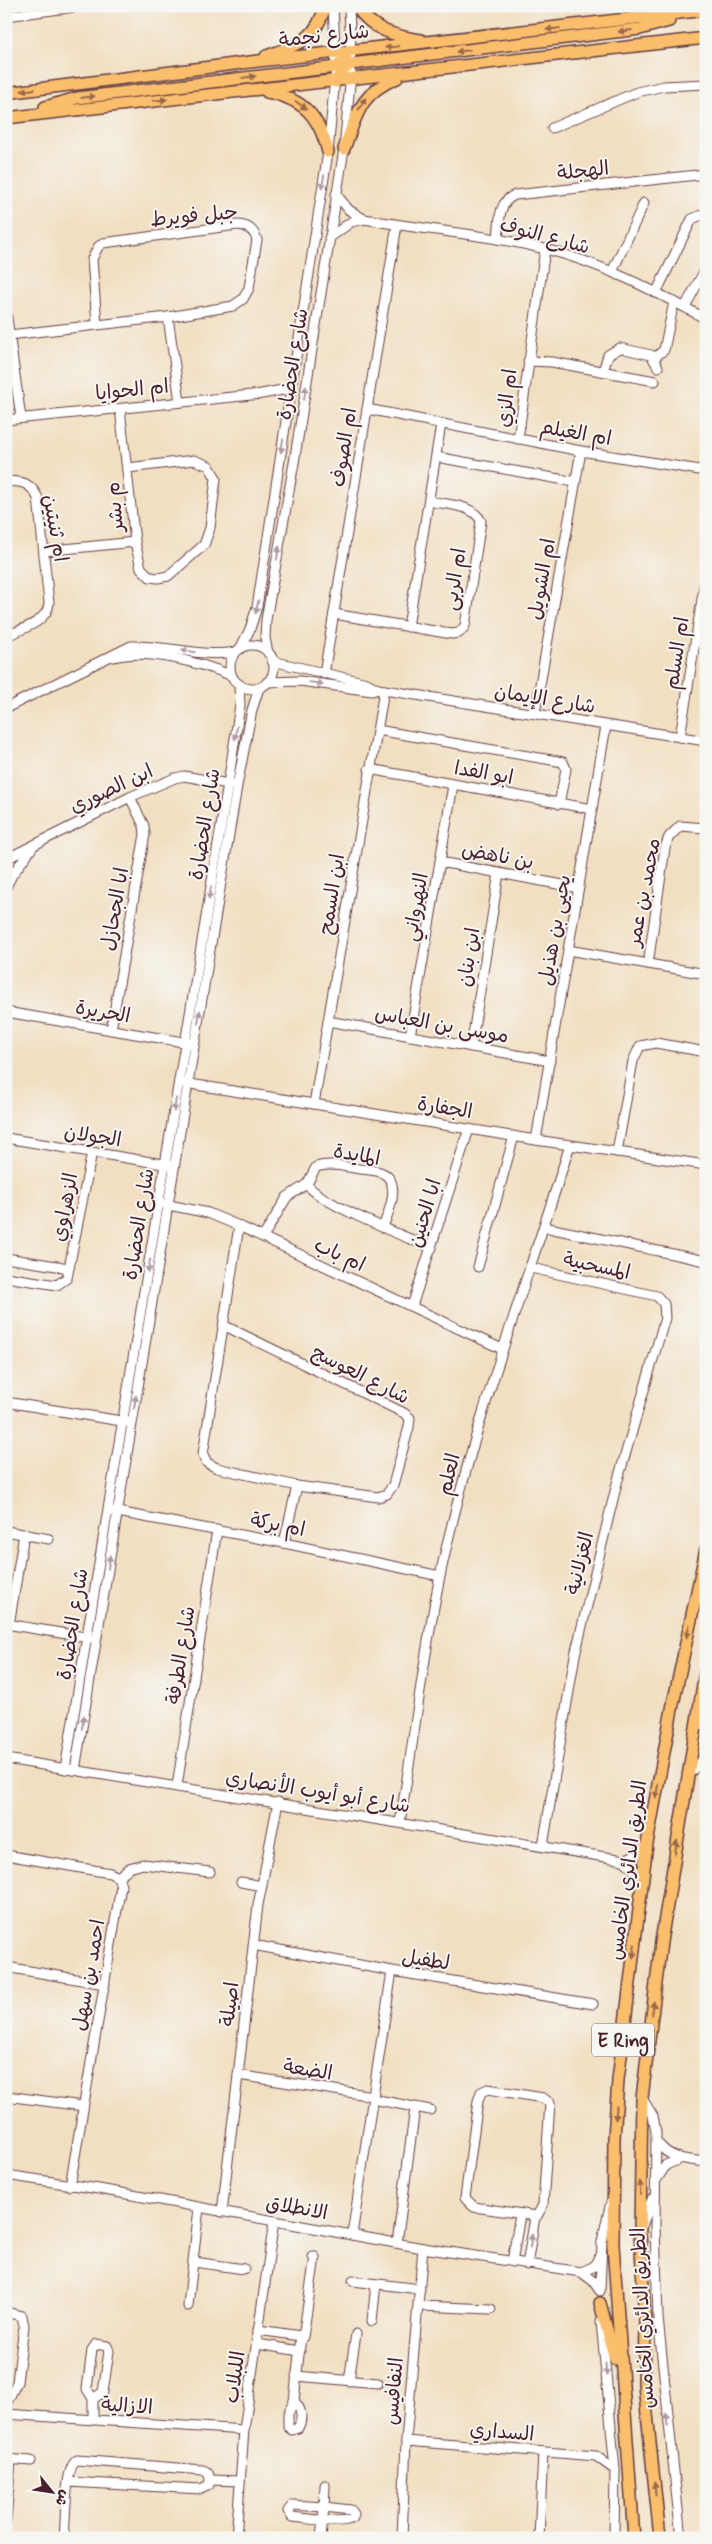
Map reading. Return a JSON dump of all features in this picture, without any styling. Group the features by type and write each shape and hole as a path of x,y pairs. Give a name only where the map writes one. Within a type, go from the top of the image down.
{"main road":[{"path":"250,62 304,41 319,26 325,6"},
{"path":"356,6 372,25 384,32 438,42"},
{"path":"335,82 343,70 351,64 640,29 706,10"},
{"name":"شارع نجمة","path":"6,93 250,62 706,10"},
{"path":"7,118 335,82 704,38"},
{"path":"7,118 78,98 336,67 344,61 351,51"},
{"path":"344,149 365,98 380,85 410,73"},
{"path":"255,91 278,94 304,106 323,132 328,152"},
{"name":"الطريق الدائري الخامس","path":"634,2538 622,2379 612,2200 618,2080 647,1844 672,1709 706,1549"},
{"name":"الطريق الدائري الخامس","path":"660,2538 644,2385 645,2322 640,2232 642,2098 661,1942 706,1666"},
{"path":"600,2303 622,2379"}],"street":[{"path":"6,16 83,6"},
{"name":"شارع الحضارة","path":"238,650 250,629 257,607 328,152 336,67 332,6"},
{"name":"شارع الحضارة","path":"270,657 265,637 266,620 294,463 344,149 351,80 349,6"},
{"path":"552,128 647,88 706,84"},
{"name":"الهجلة","path":"498,239 501,208 506,200 515,195 706,174"},
{"name":"شارع النوف","path":"336,194 349,210 364,219 498,239 545,249 612,272 706,319"},
{"path":"612,272 644,202"},
{"path":"656,293 692,219 706,213"},
{"path":"329,238 350,222 364,219"},
{"name":"جبل فويرط","path":"9,335 168,317 233,306 243,299 249,288 257,240 255,233 244,225 237,225 103,243 98,247 92,258 97,324"},
{"name":"ام الصوف","path":"324,674 398,225"},
{"name":"ام الزي","path":"518,439 545,249"},
{"path":"685,307 706,268"},
{"path":"654,358 664,350 674,302"},
{"path":"6,311 21,418"},
{"path":"168,317 180,402"},
{"path":"602,371 608,354 615,348 648,353 654,358 658,368"},
{"path":"528,361 602,371 655,381"},
{"name":"ام الحوايا","path":"6,420 262,394 292,388"},
{"name":"ام الحوايا","path":"262,394 279,398 288,406"},
{"name":"م بشر","path":"120,409 135,542 141,568 150,577 168,576 180,568 204,544 210,528 216,478 209,466 194,460 128,468"},
{"name":"ام الغيلم","path":"367,410 581,451 706,472"},
{"path":"408,627 441,424"},
{"name":"ام الشويل","path":"534,713 581,451"},
{"path":"436,456 576,482"},
{"name":"ام ثنيتين","path":"6,482 22,482 34,490 38,498 49,603 47,613 42,618 6,636"},
{"name":"ام الربى","path":"334,614 452,634 459,633 465,626 481,520 478,514 472,510 429,501"},
{"name":"م بشر","path":"44,551 135,542"},
{"name":"ام السلم","path":"680,737 706,574"},
{"path":"6,708 131,646 148,646 210,654 255,646 270,657 273,672 267,682 258,688 248,688 239,684 232,676 210,667 150,655 134,654 107,659"},
{"path":"232,676 230,666 238,650"},
{"name":"شارع الإيمان","path":"270,657 324,674 374,685 381,689 706,741"},
{"name":"شارع الإيمان","path":"267,682 300,680 372,691 381,689"},
{"name":"شارع الحضارة","path":"75,1770 92,1638 232,785 240,705 239,684"},
{"name":"شارع الحضارة","path":"232,785 258,688"},
{"name":"ابن السمح","path":"314,1104 376,730 381,689"},
{"name":"يحيى بن هذيل","path":"536,1140 606,726"},
{"path":"376,730 563,762 566,769 559,804"},
{"name":"ابو الفدا","path":"369,769 592,809"},
{"name":"ابن الصوري","path":"6,859 130,797 175,778 184,776 232,785"},
{"name":"النهرواني","path":"410,1036 453,784"},
{"name":"ابا الجحازل","path":"111,1030 145,834 144,826 130,797"},
{"name":"محمد بن عمر","path":"648,964 665,848 669,837 680,826 706,828"},
{"path":"6,887 12,875 34,845"},
{"name":"بن ناهض","path":"440,862 579,888"},
{"name":"ابن بنان","path":"471,1047 499,873"},
{"path":"568,950 706,974"},
{"name":"الحريرة","path":"6,1012 190,1043"},
{"name":"موسى بن العباس","path":"328,1021 550,1061"},
{"path":"617,1152 633,1061 640,1046 656,1043 706,1052"},
{"name":"الجفارة","path":"184,1083 536,1140 706,1165"},
{"name":"ابا الحنين","path":"412,1306 432,1248 468,1129"},
{"path":"478,1267 514,1136"},
{"name":"الجولان","path":"6,1138 170,1165"},
{"name":"العلم","path":"400,1822 440,1576 473,1446 502,1349 531,1268 570,1145"},
{"name":"الزهراوي","path":"6,1277 57,1285 67,1278 92,1152"},
{"name":"المايدة","path":"263,1237 288,1197 307,1184 316,1167 325,1164 382,1172 390,1179 393,1188 391,1207 383,1227"},
{"path":"307,1184 316,1194 383,1227 432,1248"},
{"name":"ام باب","path":"164,1204 208,1213 239,1226 502,1349"},
{"name":"شارع العوسج","path":"225,1326 404,1413 410,1418 393,1485 387,1494 378,1497 297,1486 217,1468 207,1463 203,1454 225,1326 239,1226"},
{"path":"544,1227 706,1261"},
{"name":"الزهراوي","path":"6,1258 70,1268"},
{"name":"المسحبية","path":"531,1268 657,1296"},
{"name":"الغزلانية","path":"543,1846 575,1655 617,1483 665,1318 664,1304 657,1296"},
{"path":"6,1402 127,1422"},
{"path":"284,1543 297,1486"},
{"name":"ام بركة","path":"113,1511 284,1543 440,1576"},
{"name":"شارع الطرفة","path":"177,1786 217,1530"},
{"path":"6,1531 49,1539"},
{"path":"24,1534 8,1625 92,1638"},
{"name":"شارع الحضارة","path":"65,1769 92,1638"},
{"path":"698,1712 706,1728"},
{"path":"687,1777 706,1756"},
{"name":"شارع أبو أيوب الأنصاري","path":"6,1759 624,1860"},
{"name":"اصيلة","path":"222,2212 253,1945 278,1802"},
{"path":"643,1879 624,1860 637,1854 647,1844"},
{"path":"6,1855 110,1873 118,1877 129,1868 143,1864 210,1872"},
{"name":"احمد بن سهل","path":"70,2186 121,1886 118,1877"},
{"path":"241,1882 262,1886"},
{"name":"لطفيل","path":"253,1945 392,1971 593,2004"},
{"path":"6,1968 105,1984"},
{"path":"352,2235 392,1971"},
{"name":"الضعة","path":"238,2075 373,2098 430,2110"},
{"path":"488,2089 543,2098 550,2103 543,2205 540,2214 535,2217 520,2215 474,2207 466,2198 479,2096 488,2089"},
{"path":"6,2096 83,2106"},
{"name":"الطريق الدائري الخامس","path":"642,2098 653,2116 657,2142 655,2184 660,2358 682,2536"},
{"path":"397,2243 415,2108"},
{"path":"657,2142 669,2155 680,2159 706,2162"},
{"path":"640,2232 648,2212 655,2184 662,2169 680,2159"},
{"name":"الانطلاق","path":"6,2176 424,2248 581,2272"},
{"name":"الطريق الدائري الخامس","path":"612,2200 604,2227 601,2254 600,2303 614,2446 614,2538"},
{"path":"188,2306 199,2208"},
{"path":"512,2262 520,2215"},
{"path":"527,2265 535,2217"},
{"name":"اللبلاب","path":"236,2538 244,2430 274,2221"},
{"name":"النفافيس","path":"402,2538 406,2441 424,2248"},
{"path":"581,2272 593,2267 601,2254"},
{"path":"294,2401 301,2336 303,2337 315,2257 313,2257"},
{"path":"194,2262 244,2270"},
{"path":"581,2272 593,2281 600,2291"},
{"path":"353,2281 420,2289"},
{"path":"372,2321 376,2284"},
{"path":"419,2306 491,2309"},
{"path":"6,2312 22,2316 24,2326 17,2382 6,2404"},
{"path":"258,2330 301,2336"},
{"path":"349,2380 356,2334"},
{"path":"92,2420 93,2399 87,2389 92,2350 96,2344 101,2344 109,2348 108,2361 103,2392 93,2399"},
{"path":"256,2344 300,2350"},
{"path":"296,2376 378,2383"},
{"name":"الازالية","path":"6,2414 244,2430"},
{"name":"السداري","path":"406,2441 596,2456"},
{"path":"614,2446 596,2456 615,2470"},
{"path":"539,2538 542,2452"},
{"path":"6,2520 9,2459 31,2461"},
{"path":"64,2538 68,2482 74,2462 82,2460 203,2470 209,2474 210,2480 208,2485 201,2490 68,2482"},
{"path":"210,2480 240,2481"},
{"path":"322,2538 325,2486"},
{"path":"293,2505 348,2509 354,2514 353,2518 347,2521 323,2520 292,2517 288,2511 293,2505"}]}
